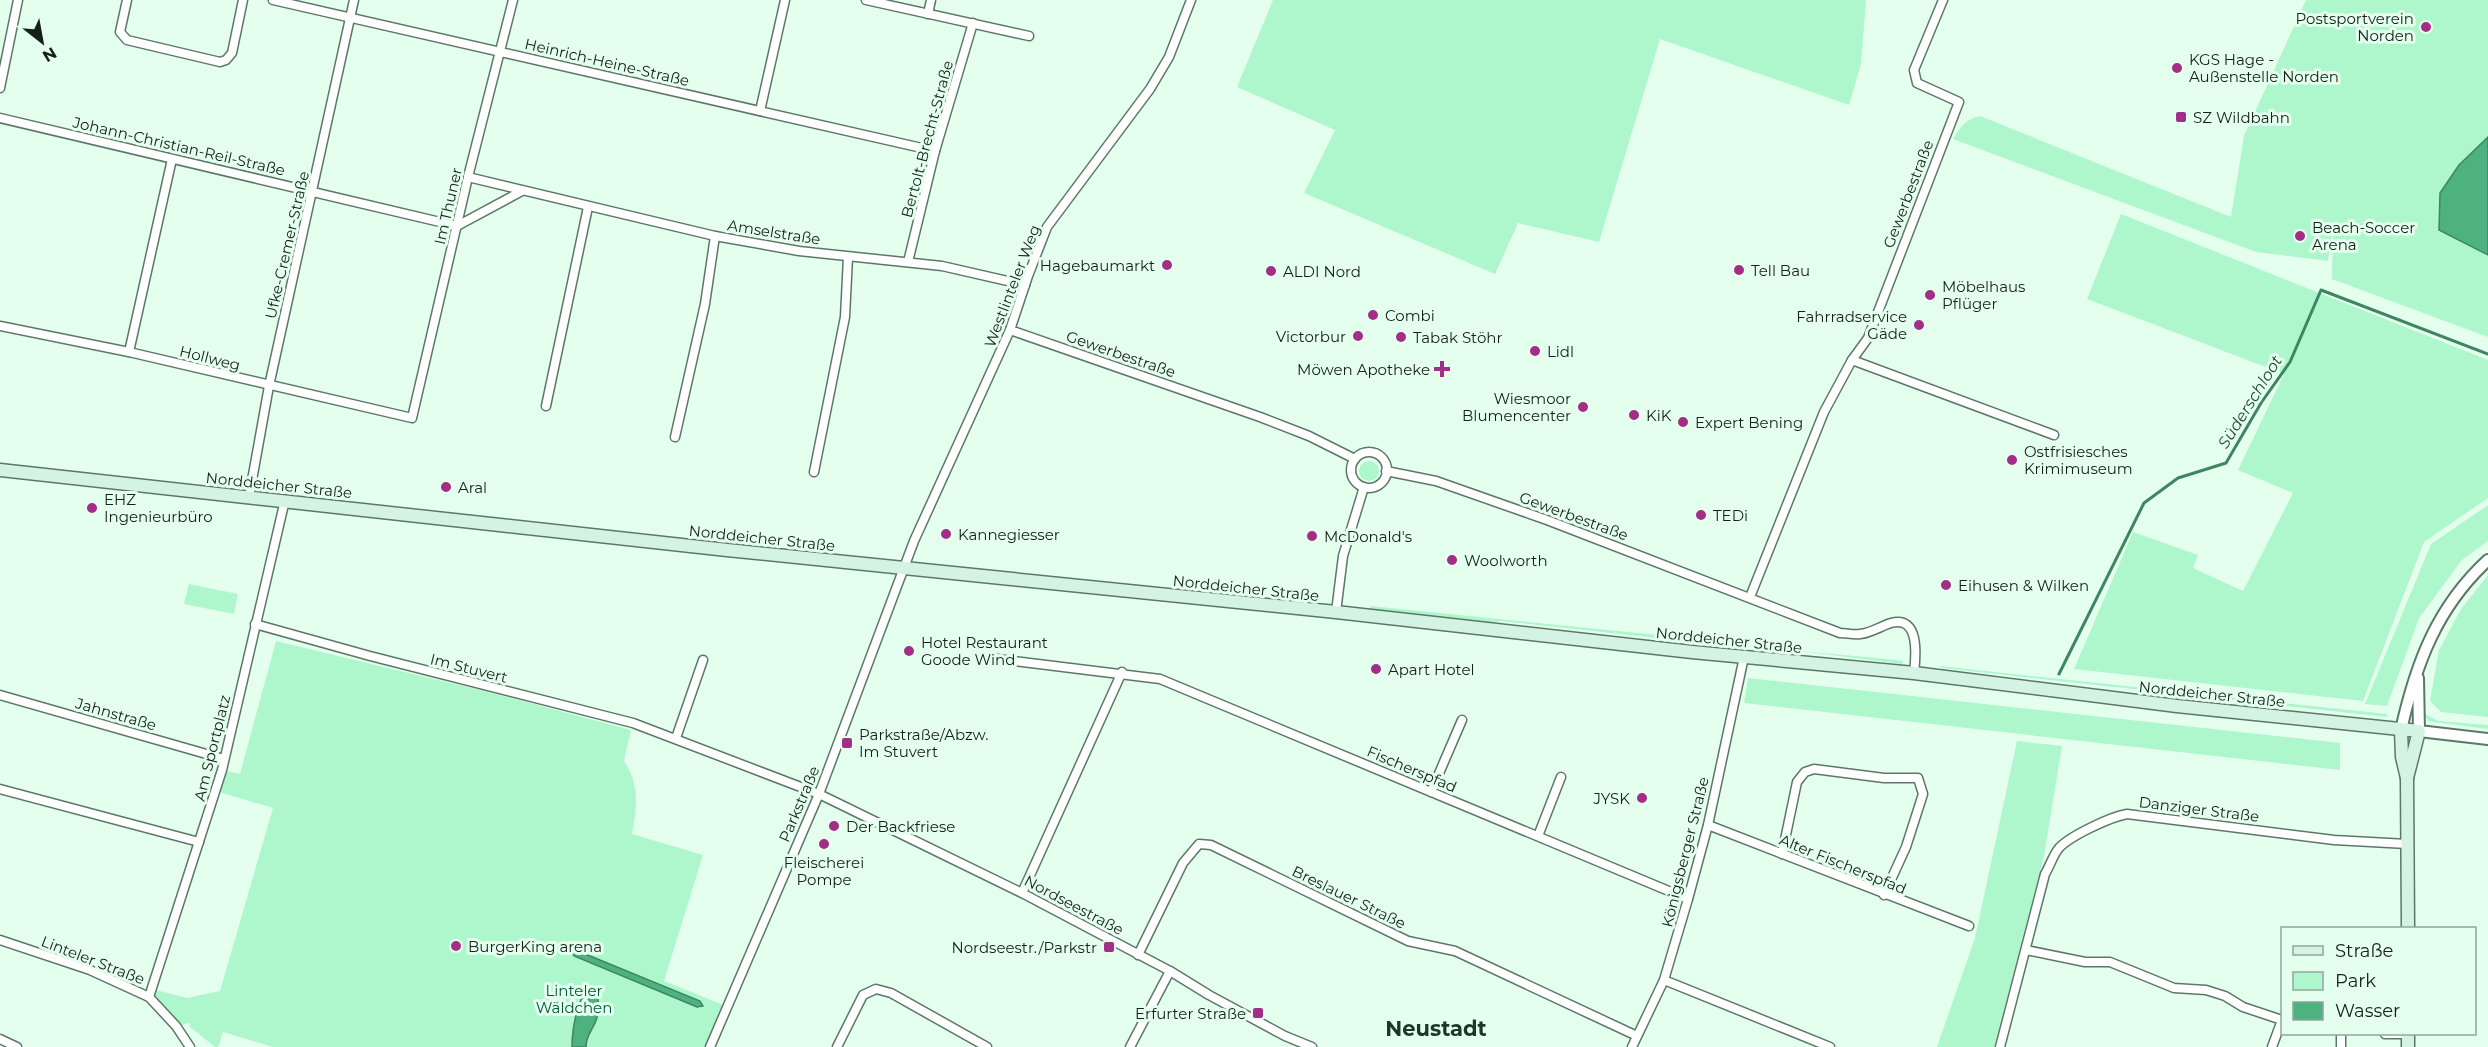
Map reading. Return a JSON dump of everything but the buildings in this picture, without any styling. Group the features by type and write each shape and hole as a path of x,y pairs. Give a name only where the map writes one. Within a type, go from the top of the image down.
{"main road":[{"name":"Norddeicher Straße","path":"0,470 1744,657 1914,673 2176,706 2419,731"},
{"path":"2401,730 2402,757 2407,778 2408,927"},
{"path":"2407,778 2419,731"}],"street":[{"path":"0,85 18,0"},
{"path":"127,0 120,32 127,40 219,62 226,60 232,53 243,0"},
{"name":"Heinrich-Heine-Straße","path":"273,0 935,151"},
{"name":"Ufke-Cremer-Straße","path":"249,497 268,386 354,0"},
{"name":"Im Thuner","path":"412,418 468,177 513,0"},
{"path":"760,111 785,0"},
{"path":"866,0 1029,36"},
{"path":"928,14 931,0"},
{"name":"Westlinteler Weg","path":"904,567 1010,330 1047,227 1119,133 1155,81 1169,57 1191,0"},
{"name":"Gewerbestraße","path":"1750,597 1824,412 1852,360 1868,338 1959,102 1917,83 1914,70 1943,0"},
{"name":"Bertolt-Brecht-Straße","path":"908,262 935,151 973,23"},
{"name":"Johann-Christian-Reil-Straße","path":"0,118 457,226"},
{"path":"129,352 172,159"},
{"name":"Amselstraße","path":"468,177 715,236 848,257 942,266 1025,285"},
{"path":"457,226 522,191"},
{"path":"546,406 588,207"},
{"path":"675,437 705,304 715,236"},
{"path":"814,472 845,317 848,257"},
{"name":"Hollweg","path":"0,326 129,352 412,418"},
{"name":"Gewerbestraße","path":"1010,330 1269,420 1355,459 1362,454 1374,454 1383,460 1386,471 1456,488 1639,553 1840,633 1858,635 1898,622 1906,625 1914,633 1916,644 1914,673"},
{"path":"1852,360 2054,435"},
{"path":"1355,459 1351,468 1352,475 1357,483 1364,487 1378,485 1386,471"},
{"path":"1336,612 1343,556 1364,487"},
{"name":"Am Sportplatz","path":"149,997 224,759 285,500"},
{"path":"2401,730 2408,700 2431,634 2442,614 2468,579 2488,560"},
{"name":"Parkstraße","path":"710,1047 819,794 904,567"},
{"name":"Im Stuvert","path":"255,624 370,657 633,723 819,794"},
{"name":"Königsberger Straße","path":"1632,1047 1664,980 1688,899 1708,825 1744,657"},
{"name":"Fischerspfad","path":"997,659 1122,672 1160,679 1688,899"},
{"path":"676,738 703,660"},
{"path":"1022,893 1122,672"},
{"path":"2418,672 2419,731"},
{"name":"Jahnstraße","path":"0,695 224,759"},
{"path":"1431,792 1462,720"},
{"name":"Norddeicher Straße","path":"2419,731 2488,739"},
{"path":"1782,854 1797,782 1805,772 1814,769 1884,778 1918,778 1923,794 1906,847 1884,895"},
{"path":"1538,836 1561,777"},
{"path":"0,789 199,842"},
{"name":"Nordseestraße","path":"819,794 1022,893 1170,971 1285,1036 1312,1047"},
{"name":"Danziger Straße","path":"2000,1047 2045,874 2059,848 2112,817 2137,814 2334,840 2408,844"},
{"name":"Alter Fischerspfad","path":"1708,825 1969,926"},
{"name":"Breslauer Straße","path":"1138,955 1183,863 1199,844 1211,845 1408,941 1455,951 1637,1036"},
{"name":"Linteler Straße","path":"0,940 90,970 149,997 176,1026 190,1047"},
{"path":"2026,950 2085,962 2110,962 2174,988 2206,990 2225,996 2243,1007 2281,1020"},
{"path":"1130,1047 1170,971"},
{"path":"1664,980 1830,1047"},
{"path":"837,1047 863,995 876,989 891,993 987,1047"},
{"path":"2272,1047 2281,1023"},
{"path":"2391,1035 2408,1038"},
{"path":"0,1039 17,1047"}],"green space":[{"path":"1273,0 1866,0 1861,64 1849,105 1660,39 1599,242 1518,223 1495,274 1304,193 1335,130 1237,87"},
{"path":"2306,0 2488,0 2488,137 2459,165 2440,193 2439,229 2488,255 2488,337 2332,279 2333,227 2328,261 2256,252 1953,139 1964,124 1980,116 2231,217 2244,136"},
{"path":"2121,214 2488,360 2488,498 2424,542 2363,701 2074,669 2133,532 2198,555 2193,568 2243,591 2293,493 2238,470 2284,374 2087,299"},
{"path":"1369,461 1376,464 1379,471 1376,478 1369,481 1362,478 1359,471 1362,464"},
{"path":"2488,505 2488,541 2462,560 2419,618 2387,706 2365,704 2431,544"},
{"path":"2488,575 2488,717 2441,712 2430,701 2439,650 2461,609"},
{"path":"189,584 238,594 234,614 184,604"},
{"path":"1370,606 1677,637 1675,640 1500,621 1493,623 1371,609"},
{"name":"Linteler Wäldchen","path":"276,641 488,692 631,730 624,761 633,779 636,796 632,834 703,855 664,981 726,1006 710,1047 273,1047 223,1032 218,1047 215,1047 190,1027 190,1023 176,1026 149,997 152,989 187,998 220,991 273,808 216,791 222,770 240,774"},
{"path":"1800,651 1898,660 1903,661 1902,664"},
{"path":"1939,666 2387,714 2387,717 1942,668"},
{"path":"1748,678 2340,743 2340,770 1744,703"},
{"path":"2425,714 2439,721 2488,725 2488,729 2428,721"},
{"path":"2017,741 2062,746 2044,856 1994,1047 1937,1047 1975,938"}],"water":[{"path":"2488,137 2488,255 2439,230 2440,193 2459,165"},
{"path":"578,951 700,1001 703,1006 697,1007 574,956 571,952"},
{"path":"587,986 597,992 597,1016 586,1047 572,1047 576,1016"}],"waterway":[{"name":"Süderschloot","path":"2059,674 2144,503 2178,478 2226,463 2261,403 2290,362 2321,290 2488,354"}],"place":[{"name":"Postsportverein Norden","path":"2426,27"},
{"name":"KGS Hage - Außenstelle Norden","path":"2177,68"},
{"name":"SZ Wildbahn","path":"2181,117"},
{"name":"Beach-Soccer Arena","path":"2300,236"},
{"name":"Hagebaumarkt","path":"1167,265"},
{"name":"Tell Bau","path":"1739,270"},
{"name":"ALDI Nord","path":"1271,271"},
{"name":"Möbelhaus Pflüger","path":"1930,295"},
{"name":"Combi","path":"1373,315"},
{"name":"Fahrradservice Gäde","path":"1919,325"},
{"name":"Victorbur","path":"1358,336"},
{"name":"Tabak Stöhr","path":"1401,337"},
{"name":"Lidl","path":"1535,351"},
{"name":"Möwen Apotheke","path":"1442,369"},
{"name":"Wiesmoor Blumencenter","path":"1583,407"},
{"name":"KiK","path":"1634,415"},
{"name":"Expert Bening","path":"1683,422"},
{"name":"Ostfrisiesches Krimimuseum","path":"2012,460"},
{"name":"Aral","path":"446,487"},
{"name":"EHZ Ingenieurbüro","path":"92,508"},
{"name":"TEDi","path":"1701,515"},
{"name":"Kannegiesser","path":"946,534"},
{"name":"McDonald's","path":"1312,536"},
{"name":"Woolworth","path":"1452,560"},
{"name":"Eihusen & Wilken","path":"1946,585"},
{"name":"Hotel Restaurant Goode Wind","path":"909,651"},
{"name":"Apart Hotel","path":"1376,669"},
{"name":"Parkstraße/Abzw. Im Stuvert","path":"847,743"},
{"name":"JYSK","path":"1642,798"},
{"name":"Der Backfriese","path":"834,826"},
{"name":"Fleischerei Pompe","path":"824,844"},
{"name":"BurgerKing arena","path":"456,946"},
{"name":"Nordseestr./Parkstr","path":"1109,947"},
{"name":"Erfurter Straße","path":"1258,1013"}],"district":[{"name":"Neustadt","path":"1436,1028"}]}
